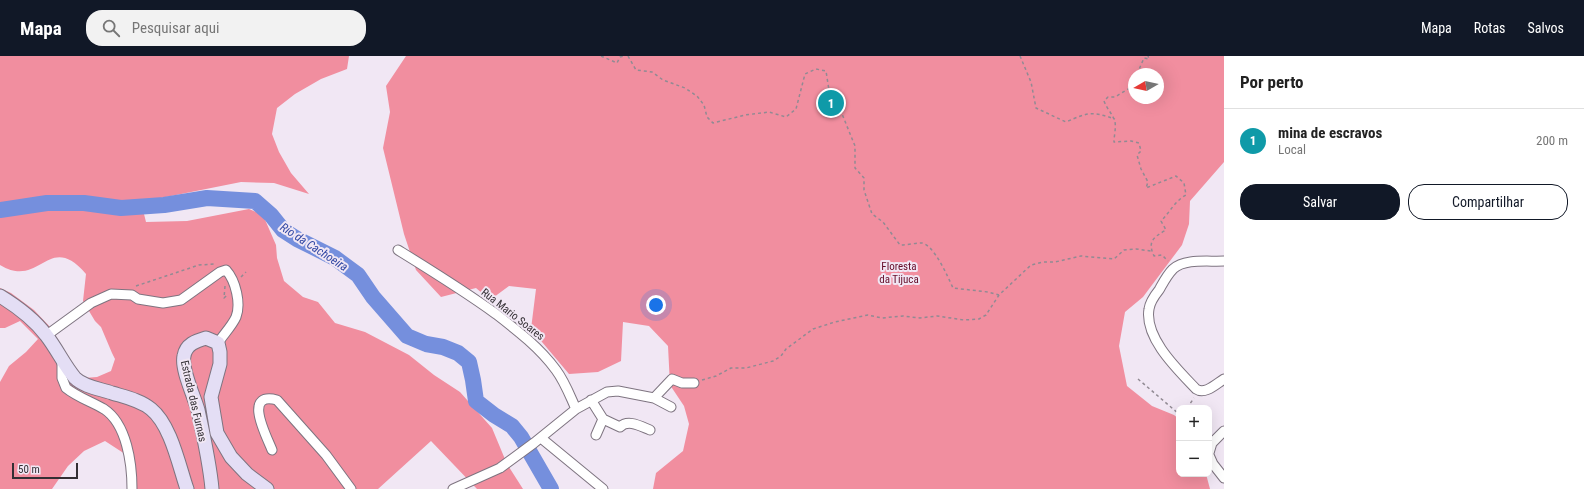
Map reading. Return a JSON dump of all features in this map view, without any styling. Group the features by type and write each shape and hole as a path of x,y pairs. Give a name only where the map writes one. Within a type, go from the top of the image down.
{"main road":[{"path":"0,296 27,314 47,335 62,360 76,379 131,399 152,410 162,422 172,442 187,489"},
{"name":"Estrada das Furnas","path":"212,489 198,409 184,367 184,356 187,348 195,341 206,338 218,343 220,352 220,364 211,397 217,433 231,457 247,474 267,489"}],"street":[{"name":"Rua Mario Soares","path":"398,250 454,284 514,328 538,348 557,371 576,409"},
{"path":"1224,261 1188,263 1174,268 1150,304 1149,320 1155,338 1164,353 1199,391 1204,391 1224,379"},
{"path":"47,335 91,303 111,294 132,295 138,299 163,303 181,300 220,272 226,270 235,285 238,300 236,317 218,343"},
{"path":"62,360 62,378 66,388 105,410 112,416 122,431 126,442 132,476 132,489"},
{"path":"654,398 672,379 682,383 694,382"},
{"path":"453,489 492,473 512,460 576,409 606,392 618,391 654,398 670,407"},
{"path":"272,450 258,416 258,409 261,403 266,399 271,398 277,400 326,455 351,489"},
{"path":"591,400 603,419 620,427 623,424 634,424 650,430"},
{"path":"596,435 603,419"},
{"path":"1212,443 1224,431"},
{"path":"537,440 602,489"},
{"path":"1212,462 1224,478"}],"path":[{"path":"601,56 617,63 620,57 624,56"},
{"path":"628,56 636,70 652,72 663,80 685,88 697,96 704,105 707,117 713,123 745,115 769,112 786,117 796,109 805,74 816,69 826,71 831,103 840,109 855,146 855,168 864,178 864,190 872,214 883,222 900,245 922,243 929,246 942,265 953,288 999,294"},
{"path":"1020,56 1031,82 1036,108 1066,122 1087,113 1100,114 1115,119"},
{"path":"1140,68 1144,58 1149,59 1148,56"},
{"path":"1128,89 1115,97 1108,97 1104,101 1108,111 1115,119 1116,128 1114,132 1114,142 1131,141 1139,143 1141,152 1137,155 1141,169 1148,182 1146,188 1176,176 1184,183 1186,195 1179,199 1161,221 1166,230 1154,237 1151,243 1151,251 1154,256 1162,255 1174,268"},
{"path":"694,382 716,376 731,368 746,368 772,361 781,356 786,349 813,329 823,325 868,315 882,318 903,316 920,318 937,316 964,320 980,320 986,315 999,294 1031,265 1043,262 1055,262 1081,256 1114,259 1124,250 1136,249 1151,251"},
{"path":"133,287 198,265 227,263 224,298 246,272"},
{"path":"1138,379 1176,411"},
{"path":"1189,405 1199,391"}],"green space":[{"path":"0,56 349,56 347,69 321,79 295,94 277,108 272,134 279,152 291,173 309,194 274,183 241,182 141,202 146,222 187,221 249,209 263,215 276,245 277,258 284,281 303,297 318,302 335,323 365,332 409,355 434,375 460,392 492,428 507,464 523,489 477,489 431,441 378,489 129,489 125,454 105,441 84,451 68,466 52,489 0,489 0,382 9,366 26,352 38,339 20,321 5,328 0,328 0,288 11,293 34,310 51,328 73,368 84,378 97,377 111,371 115,359 101,327 95,321 83,301 86,274 73,262 62,258 53,258 25,271 14,271 0,265"},
{"name":"Floresta da Tijuca","path":"406,56 1224,56 1224,162 1190,201 1189,224 1182,245 1143,297 1125,312 1119,346 1127,386 1152,406 1176,417 1176,477 1207,477 1210,489 653,489 656,473 683,451 689,424 684,406 670,385 668,346 649,326 623,322 621,361 598,372 569,374 531,329 536,289 509,286 490,300 476,288 441,297 416,270 404,234 383,148 390,112 386,86"}],"waterway":[{"name":"Rio da Cachoeira","path":"0,210 47,203 84,203 121,208 164,205 207,198 255,201 271,215 283,230 297,239 335,258 358,275 373,297 407,336 426,344 443,347 458,353 469,362 476,401 494,415 512,426 521,437 551,489"}],"place":[{"name":"mina de escravos","path":"831,103"}]}
